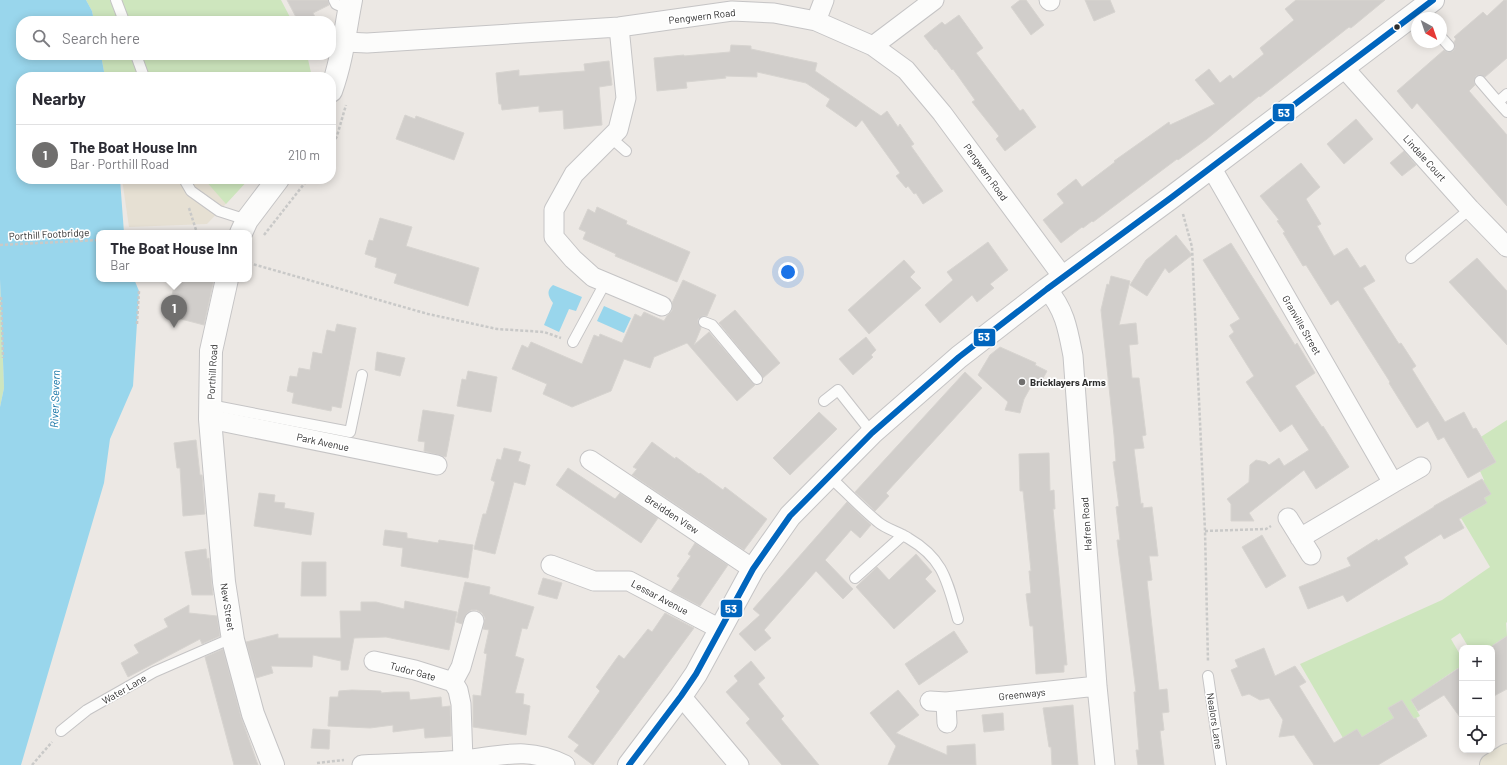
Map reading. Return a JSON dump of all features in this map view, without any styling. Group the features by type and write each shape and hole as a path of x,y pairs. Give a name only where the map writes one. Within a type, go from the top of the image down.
{"main road":[{"path":"339,95 337,75 345,42 345,3"},
{"path":"629,765 681,696 705,658 753,569 790,516 872,433 960,357 1055,283 1344,68 1425,10"},
{"path":"244,227 274,184"},
{"name":"Porthill Road","path":"211,443 211,351 226,282"},
{"name":"New Street","path":"211,443 224,582 233,640 253,714 273,765"},
{"path":"1491,765 1507,755"}],"street":[{"path":"816,21 824,0"},
{"path":"873,46 934,0"},
{"name":"Pengwern Road","path":"345,42 367,42 619,27 732,11 774,13 816,21 873,46 906,70 942,113 1055,283"},
{"path":"619,27 626,98 618,130 574,174 554,210 554,237 573,259 593,277 666,308"},
{"name":"Lindale Court","path":"1344,68 1470,209 1507,247"},
{"name":"Granville Street","path":"1211,168 1393,483"},
{"name":"Hafren Road","path":"1055,283 1061,308 1068,326 1073,356 1097,686 1105,765"},
{"name":"Park Avenue","path":"210,412 437,466"},
{"name":"Breidden View","path":"590,460 753,569"},
{"path":"1300,538 1421,467"},
{"path":"1288,518 1311,555"},
{"name":"Lessar Avenue","path":"552,565 594,581 629,580 720,629"},
{"path":"464,760 461,704 458,690 453,682 461,667 474,621"},
{"name":"Tudor Gate","path":"374,661 415,670 453,682"},
{"name":"Greenways","path":"947,723 938,702 1097,686"},
{"path":"681,696 739,765"},
{"path":"362,765 464,760 528,753 556,760 564,765"}],"lane":[{"path":"116,0 122,16"},
{"path":"138,60 142,72"},
{"path":"1480,82 1507,112"},
{"path":"1498,102 1507,94"},
{"path":"610,137 626,151"},
{"path":"187,184 191,191 244,227"},
{"path":"1410,258 1470,209"},
{"path":"573,342 605,283"},
{"path":"704,322 712,325 757,379"},
{"path":"210,412 350,432 362,375"},
{"path":"824,401 838,390 872,433"},
{"path":"829,476 879,524 903,535 926,550 941,568 946,579 958,619"},
{"path":"855,578 903,535"},
{"name":"Water Lane","path":"61,731 87,710 154,672 223,642 233,640"},
{"name":"Nealors Lane","path":"1208,676 1221,765"}],"path":[{"path":"336,138 345,112 339,95"},
{"path":"262,237 304,184"},
{"path":"1172,197 1184,217 1192,247 1205,531 1208,676"},
{"name":"Porthill Footbridge","path":"0,244 96,240"},
{"path":"252,264 428,314 497,329 544,332 573,342"},
{"path":"137,324 139,291"},
{"path":"1,297 1,348 3,358"},
{"path":"1205,531 1266,529 1288,518"},
{"path":"32,765 61,731"},
{"path":"317,763 356,759 362,765"}],"shaded area":[{"path":"123,184 244,184 207,224 129,227"}],"green space":[{"path":"86,0 281,0 289,16 93,16"},
{"path":"102,60 308,60 311,72 104,72"},
{"path":"208,184 244,184 226,204"},
{"path":"0,279 4,388 0,407"},
{"path":"1507,420 1507,636 1493,645 1467,645 1460,633 1451,639 1459,653 1459,670 1458,668 1433,685 1434,688 1411,700 1420,716 1414,719 1402,700 1388,708 1396,721 1388,721 1362,737 1357,729 1343,738 1300,664 1442,600 1490,567 1461,518 1487,503 1484,498 1491,494 1486,486 1479,489 1477,485 1484,480 1480,471 1496,462 1486,444 1477,449 1473,442"},
{"path":"1495,648 1506,667 1495,652"}],"water":[{"name":"River Severn","path":"0,0 86,0 93,16 16,16 16,60 102,60 104,72 16,72 16,184 120,184 124,230 96,230 96,282 135,282 139,291 133,386 110,439 104,483 21,765 0,765 0,407 4,388 0,279"},
{"path":"553,285 582,297 576,311 569,309 559,332 544,325 553,303 548,294 549,289"},
{"path":"604,306 631,318 624,333 597,321"}],"building":[{"path":"287,0 328,0 329,5 313,13 314,16 295,16"},
{"path":"1020,0 1026,0 1044,25 1031,35 1011,7"},
{"path":"1085,0 1110,0 1115,12 1094,21"},
{"path":"1296,0 1385,0 1351,28 1349,27 1260,97 1259,96 1207,139 1178,160 1177,159 1093,222 1092,221 1083,228 1082,227 1061,243 1043,220 1064,203 1057,194 1076,179 1082,187 1115,162 1114,161 1169,122 1170,125 1215,104 1195,80 1209,69 1220,83 1230,75 1233,79 1264,54 1260,48 1294,20 1285,9"},
{"path":"1504,0 1507,0 1507,58 1485,77 1479,75 1476,76 1474,82 1475,85 1469,91 1507,135 1507,206 1417,103 1412,109 1397,91 1444,50 1447,52 1453,51 1455,48 1454,42 1456,39 1454,37 1483,12 1487,16"},
{"path":"959,15 983,48 976,53 1020,111 1023,109 1036,127 1005,151 996,139 999,136 972,102 975,100 953,69 952,70 924,36 942,22 945,25"},
{"path":"731,45 751,46 751,49 817,63 815,71 881,116 887,111 898,127 900,124 914,144 911,146 943,191 923,204 916,193 914,194 908,186 906,188 896,176 900,173 862,120 856,127 826,106 830,99 806,83 757,72 757,77 725,76 726,78 686,82 687,88 657,91 654,58 730,52"},
{"path":"609,61 612,85 599,87 602,125 564,129 563,110 539,112 539,106 502,110 501,104 499,104 496,73 519,70 519,76 585,71 584,64"},
{"path":"405,115 415,119 416,116 464,133 454,160 396,139"},
{"path":"1356,119 1373,139 1344,164 1327,144"},
{"path":"1404,151 1416,165 1402,176 1390,163"},
{"path":"1301,163 1320,187 1306,199 1321,224 1317,226 1334,256 1347,248 1360,268 1365,265 1375,281 1363,288 1399,344 1401,343 1416,366 1412,369 1445,422 1464,412 1473,429 1476,428 1496,462 1468,478 1444,437 1438,440 1428,421 1417,428 1338,300 1331,305 1306,265 1303,266 1283,233 1285,232 1277,221 1279,220 1260,196"},
{"path":"597,207 627,221 626,224 690,252 677,282 615,256 616,254 583,239 586,232 579,229 588,209 595,213"},
{"path":"380,218 412,227 406,246 479,268 468,306 394,283 397,274 375,267 377,258 365,254 369,240 373,241"},
{"path":"1176,235 1192,255 1169,273 1165,268 1147,296 1130,285 1146,260"},
{"path":"988,242 1008,270 990,284 994,288 977,302 972,295 940,323 925,305 953,280 947,272"},
{"path":"1231,243 1295,345 1297,343 1315,373 1295,386 1349,467 1316,489 1304,470 1249,513 1254,521 1231,521 1231,504 1227,499 1249,482 1250,465 1256,460 1266,462 1269,465 1279,458 1284,466 1309,450 1292,424 1280,432 1246,382 1254,376 1229,336 1234,332 1230,325 1240,319 1203,260"},
{"path":"1477,258 1507,291 1507,345 1449,282"},
{"path":"904,260 915,272 910,277 921,288 869,334 848,310"},
{"path":"1111,276 1130,281 1119,325 1136,323 1138,344 1129,345 1132,378 1139,378 1146,435 1142,436 1144,448 1134,449 1141,504 1143,503 1143,508 1152,507 1158,556 1149,556 1152,580 1147,581 1159,690 1167,689 1169,712 1162,713 1164,730 1160,731 1164,765 1138,765 1136,750 1139,750 1134,692 1136,692 1117,540 1120,540 1116,507 1119,506 1113,462 1116,461 1101,310 1107,284 1109,285"},
{"path":"683,280 716,295 707,316 703,316 698,319 698,323 701,328 694,345 709,332 755,385 737,401 687,343 654,357 650,368 624,359 611,391 572,407 543,394 547,384 512,369 522,345 528,348 531,342 582,364 594,335 599,337 600,334 622,343 635,314 641,317 644,312 664,321 672,311 672,303"},
{"path":"175,282 213,282 204,325 181,319 184,305 170,303"},
{"path":"735,310 780,363 763,378 719,323"},
{"path":"337,324 356,328 341,408 332,406 331,411 292,403 294,393 287,391 290,376 297,377 299,368 310,370 313,352 322,354 327,330 335,332"},
{"path":"866,337 876,350 871,355 873,357 853,375 839,359"},
{"path":"1000,347 1036,363 1035,365 1047,371 1040,384 1034,381 1024,399 1020,413 1005,410 1008,402 978,375 990,355"},
{"path":"377,352 405,358 400,376 375,370"},
{"path":"468,371 497,377 491,412 457,406 462,379 466,380"},
{"path":"965,372 982,388 886,493 889,496 875,511 855,492"},
{"path":"423,410 454,415 446,457 424,451 425,442 418,441"},
{"path":"819,412 837,429 790,475 773,458"},
{"path":"196,440 200,475 202,475 205,514 183,516 180,468 177,468 174,443"},
{"path":"652,442 675,459 676,457 699,474 700,473 723,490 725,487 767,519 744,550 632,475 637,469 633,467"},
{"path":"504,448 521,452 518,461 530,465 525,485 514,482 495,554 474,549 483,514 486,514 495,482 491,480 497,459 501,460"},
{"path":"1049,453 1050,491 1054,490 1055,509 1053,509 1067,665 1064,665 1064,672 1036,674 1033,626 1030,626 1026,594 1031,593 1029,571 1031,571 1023,491 1020,491 1019,454"},
{"path":"568,468 615,499 620,493 658,518 641,543 556,485"},
{"path":"1482,479 1491,494 1484,498 1487,503 1459,519 1464,528 1444,539 1441,534 1404,557 1408,564 1347,602 1343,595 1308,609 1299,587 1351,566 1347,558 1377,539 1378,541 1434,506"},
{"path":"259,493 275,495 274,502 285,503 284,508 314,513 311,535 254,526"},
{"path":"847,502 871,525 860,538 851,530 825,560 853,589 843,599 816,571 764,630 771,638 755,651 739,634 760,615 753,609"},
{"path":"385,530 407,533 407,538 438,543 439,540 473,545 468,578 401,566 403,548 383,545"},
{"path":"1262,535 1286,576 1266,588 1242,547"},
{"path":"695,543 728,565 700,606 671,591 680,578 677,576 691,556 688,554"},
{"path":"206,549 207,559 209,558 213,595 192,595 185,552"},
{"path":"916,554 932,572 925,579 936,591 894,629 856,587 877,567 889,580"},
{"path":"302,562 326,562 326,596 301,596"},
{"path":"543,578 562,583 557,599 538,594"},
{"path":"465,582 490,587 489,594 534,607 527,629 522,628 515,656 524,659 515,693 524,694 523,704 530,706 526,735 473,727 473,695 481,696 487,654 484,653 489,630 483,629 485,618 482,613 477,610 471,610 467,613 462,624 456,622"},
{"path":"405,601 457,612 449,650 386,637 354,638 348,670 341,670 341,661 313,655 312,667 271,666 273,673 256,678 246,642 278,634 278,638 341,638 340,611 361,611 361,602 376,602 404,609"},
{"path":"189,605 189,613 217,616 220,636 202,644 200,639 128,677 121,663 139,653 134,645 168,627 164,619"},
{"path":"665,613 694,628 593,765 574,751 579,745 568,737 600,691 596,687 619,655 624,659 648,629 652,632"},
{"path":"954,631 968,652 919,685 905,664"},
{"path":"1507,636 1507,689 1495,695 1495,645 1494,645"},
{"path":"1264,648 1275,676 1295,666 1306,682 1299,686 1334,743 1357,729 1362,737 1394,718 1388,708 1402,700 1414,719 1416,718 1427,736 1378,765 1314,765 1294,735 1279,737 1283,720 1269,698 1260,700 1249,694 1242,696 1231,670 1238,667 1235,660"},
{"path":"223,649 241,717 258,765 234,765 205,657"},
{"path":"751,661 765,678 758,684 784,716 781,719 819,765 782,765 746,723 750,719 726,692 738,681 734,676"},
{"path":"1459,668 1459,716 1444,695 1418,711 1411,700"},
{"path":"898,690 919,715 896,733 947,755 947,746 975,744 976,765 888,765 896,746 870,713"},
{"path":"339,691 381,691 381,693 409,692 410,700 441,697 442,707 450,706 451,736 425,738 424,728 393,732 393,725 370,728 328,726 330,697 338,697"},
{"path":"1073,705 1078,765 1052,765 1051,747 1049,747 1043,708"},
{"path":"1003,713 1004,730 984,732 982,715"},
{"path":"313,729 330,730 329,749 311,748"}],"transit line":[{"name":"53","path":"629,765 696,674 753,569 790,516 872,433 959,357 1047,289 1172,197 1433,0"}],"place":[{"name":"The Boat House Inn","path":"174,328"},
{"name":"Bricklayers Arms","path":"1022,382"}]}
